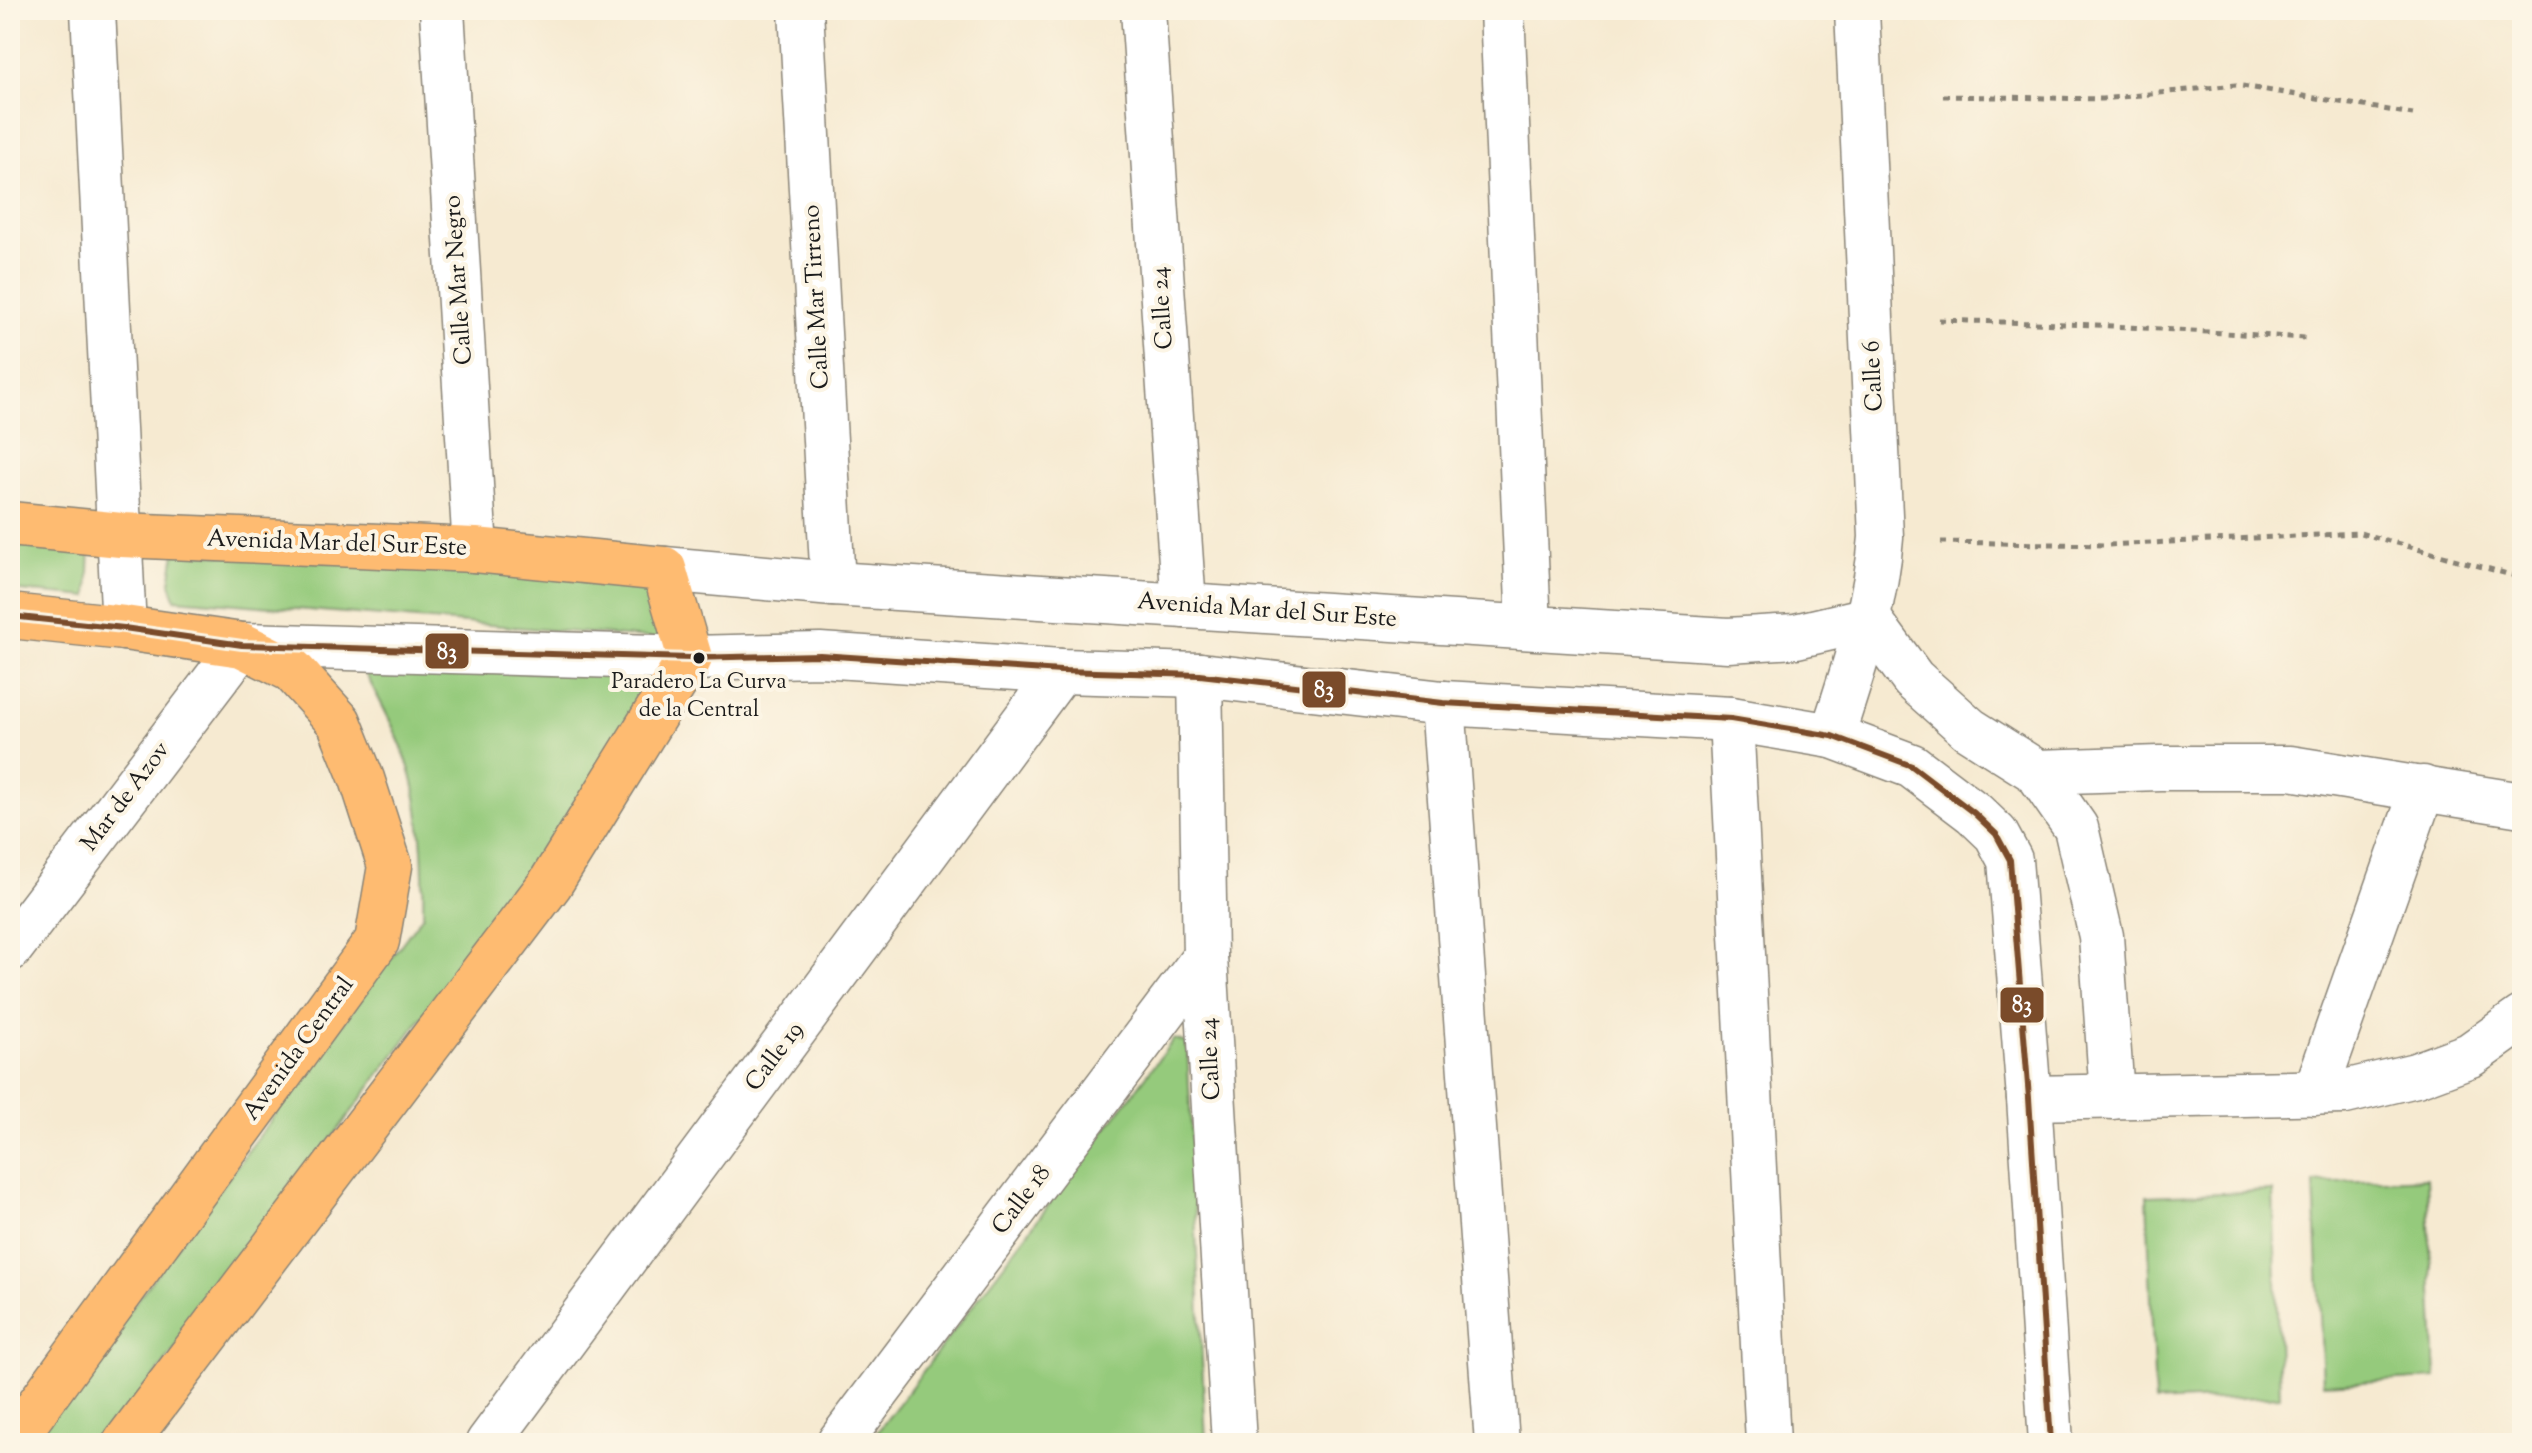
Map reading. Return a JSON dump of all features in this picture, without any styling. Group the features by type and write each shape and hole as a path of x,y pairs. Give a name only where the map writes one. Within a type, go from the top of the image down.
{"main road":[{"name":"Avenida Mar del Sur Este","path":"10,524 121,535 475,550 664,569"},
{"path":"125,1443 550,884 690,658 664,569"},
{"path":"10,616 242,645"},
{"name":"Avenida Central","path":"11,1443 377,941 390,866 362,779 339,722 292,670 242,645"}],"street":[{"path":"93,10 124,628"},
{"name":"Calle Mar Negro","path":"442,10 475,550"},
{"name":"Calle Mar Tirreno","path":"801,10 833,584"},
{"name":"Calle 24","path":"1143,10 1184,606"},
{"path":"1502,10 1529,627"},
{"name":"Calle 6","path":"1832,736 1869,619 1879,571 1881,537 1857,10"},
{"name":"Avenida Mar del Sur Este","path":"664,569 833,584 1728,640 1796,636 1869,619"},
{"path":"1869,619 1913,679 1969,729 2037,772 2076,828 2101,936 2112,1097"},
{"path":"242,645 690,658 820,655 1061,671 1200,675 1443,703 1731,719 1832,736 1912,766 1974,813 1996,834 2010,860 2051,1443"},
{"name":"Mar de Azov","path":"10,949 242,645"},
{"name":"Calle 19","path":"488,1443 1061,671"},
{"name":"Calle 24","path":"1200,675 1205,957 1234,1443"},
{"path":"1443,703 1497,1443"},
{"path":"1731,719 1768,1443"},
{"path":"2037,772 2290,768 2522,805"},
{"path":"2315,1093 2423,788"},
{"name":"Calle 18","path":"839,1443 1205,957"},
{"path":"2029,1098 2345,1092 2416,1075 2470,1055 2519,1012"}],"path":[{"path":"1943,96 2102,99 2236,85 2413,114"},
{"path":"1939,320 2096,325 2305,338"},
{"path":"1941,542 2107,545 2360,533 2522,578"}],"green space":[{"path":"10,539 90,545 88,597 10,590"},
{"path":"175,552 644,582 660,639 175,599 170,583"},
{"path":"363,669 648,674 650,696 472,950 105,1443 31,1443 423,915 422,851 414,787 399,742"},
{"path":"1174,1039 1187,1043 1206,1443 869,1443"},
{"path":"2427,1178 2436,1378 2323,1384 2314,1183"},
{"path":"2273,1191 2280,1396 2155,1402 2147,1196"}],"transit line":[{"name":"83","path":"10,616 242,645 690,658 820,655 1061,671 1200,675 1443,703 1731,719 1832,736 1912,766 1974,813 1996,834 2010,860 2051,1443"}],"place":[{"name":"Paradero La Curva de la Central","path":"699,658"}]}
